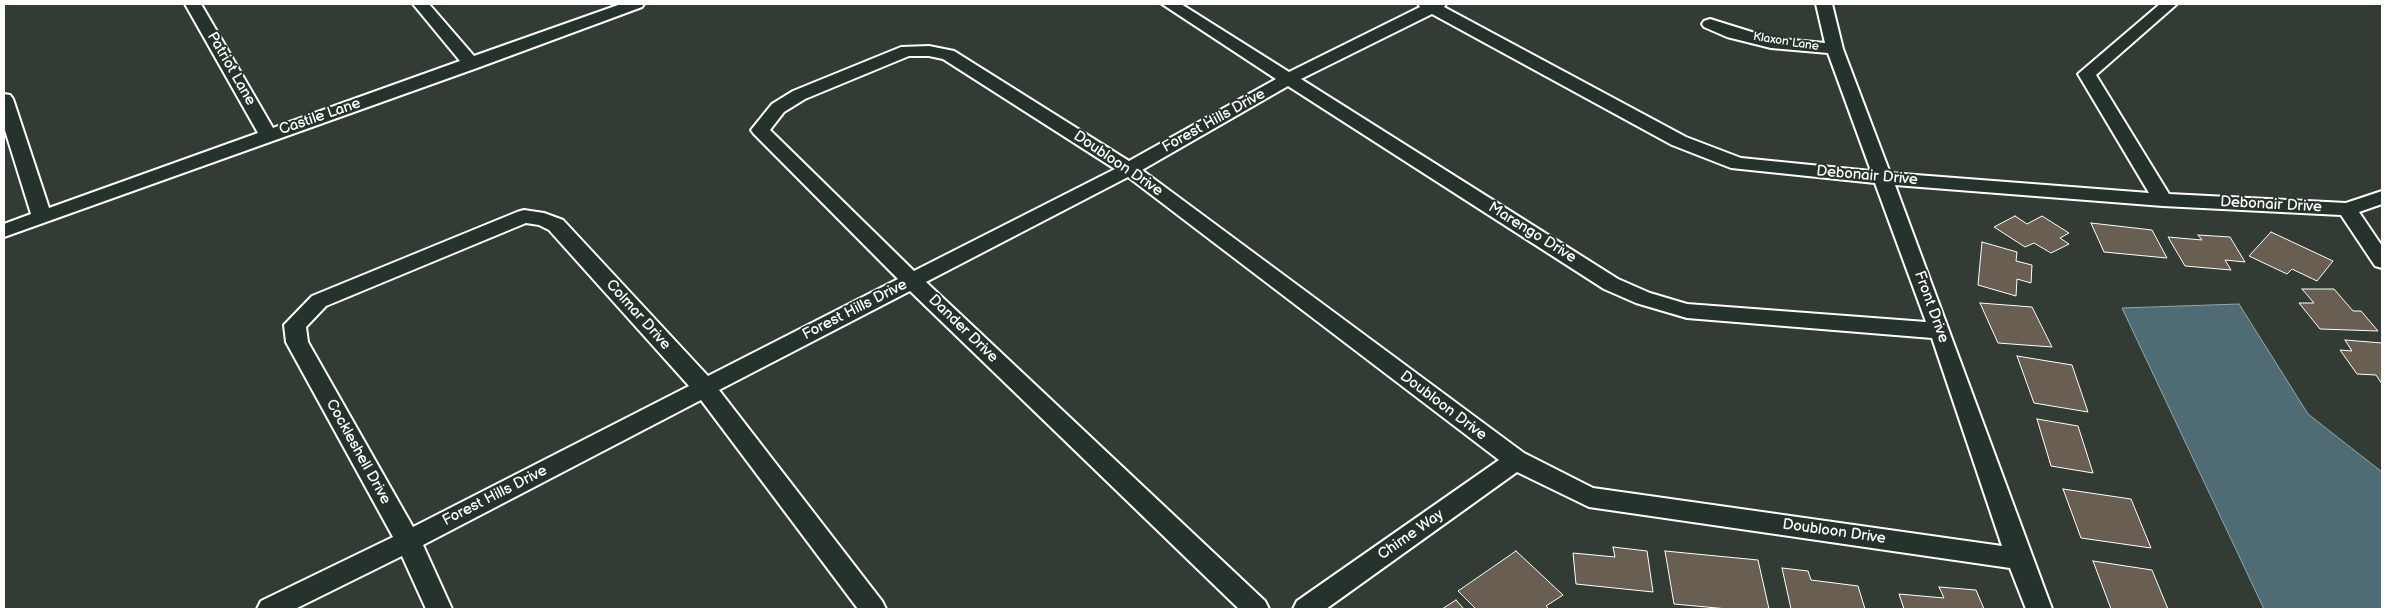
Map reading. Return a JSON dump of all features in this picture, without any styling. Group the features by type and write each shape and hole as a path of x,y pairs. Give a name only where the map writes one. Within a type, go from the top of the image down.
{"street":[{"name":"Patriot Lane","path":"193,4 268,135"},
{"path":"421,4 471,64"},
{"name":"Castile Lane","path":"4,231 636,4"},
{"name":"Marengo Drive","path":"1170,4 1611,284 1643,298 1687,311 1940,331"},
{"name":"Front Drive","path":"1824,4 1835,49 1940,331 2019,559 2039,609"},
{"path":"2163,200 2087,74 2169,4"},
{"name":"Forest Hills Drive","path":"270,609 408,541 1129,169 1288,79 1432,5"},
{"name":"Debonair Drive","path":"1432,5 1679,141 1738,164 1884,178 2163,200 2347,208 2382,197"},
{"name":"Klaxon Lane","path":"1710,24 1733,33 1770,42 1835,49"},
{"name":"Dander Drive","path":"948,55 929,51 907,51 799,95 778,108 760,130 912,281 1256,609"},
{"name":"Doubloon Drive","path":"948,55 1129,169 1516,460 1589,497 2019,559"},
{"path":"4,99 42,218"},
{"path":"2347,208 2382,261"},
{"name":"Colmar Drive","path":"319,301 524,216 544,219 556,225 705,388 873,609"},
{"name":"Cockleshell Drive","path":"319,301 295,325 297,342 408,541 439,609"},
{"name":"Chime Way","path":"1306,609 1516,460"}],"water":[{"path":"2239,304 2308,414 2382,472 2382,609 2264,609 2122,308"}],"building":[{"path":"2015,216 2027,224 2042,216 2069,233 2060,238 2069,244 2051,253 2034,243 2025,247 1994,227"},
{"path":"2091,223 2152,230 2167,258 2104,252"},
{"path":"2271,232 2333,261 2317,281 2292,269 2287,274 2249,256"},
{"path":"2198,235 2230,237 2245,262 2225,260 2231,270 2185,266 2168,237 2202,240"},
{"path":"1982,242 2017,252 2016,261 2032,265 2031,283 2017,279 2016,296 1978,285"},
{"path":"2302,289 2334,289 2353,311 2361,311 2378,331 2320,329 2299,303 2314,303"},
{"path":"1980,303 2032,307 2052,347 1998,343"},
{"path":"2345,340 2382,343 2382,384 2376,375 2357,374 2340,350 2352,351"},
{"path":"2017,356 2072,365 2088,412 2034,403"},
{"path":"2037,419 2078,426 2093,473 2051,466"},
{"path":"2063,489 2131,499 2151,548 2081,538"},
{"path":"1613,547 1647,551 1653,592 1576,584 1573,553 1615,557"},
{"path":"1516,551 1563,595 1546,606 1549,609 1476,609 1458,591"},
{"path":"1665,551 1758,560 1769,609 1728,609 1674,604"},
{"path":"2093,561 2152,570 2168,609 2111,609"},
{"path":"1782,568 1808,571 1811,580 1858,586 1865,609 1791,609"},
{"path":"1939,587 1976,590 1984,609 1904,609 1899,594 1944,598"},
{"path":"1456,600 1464,609 1442,609"}]}
